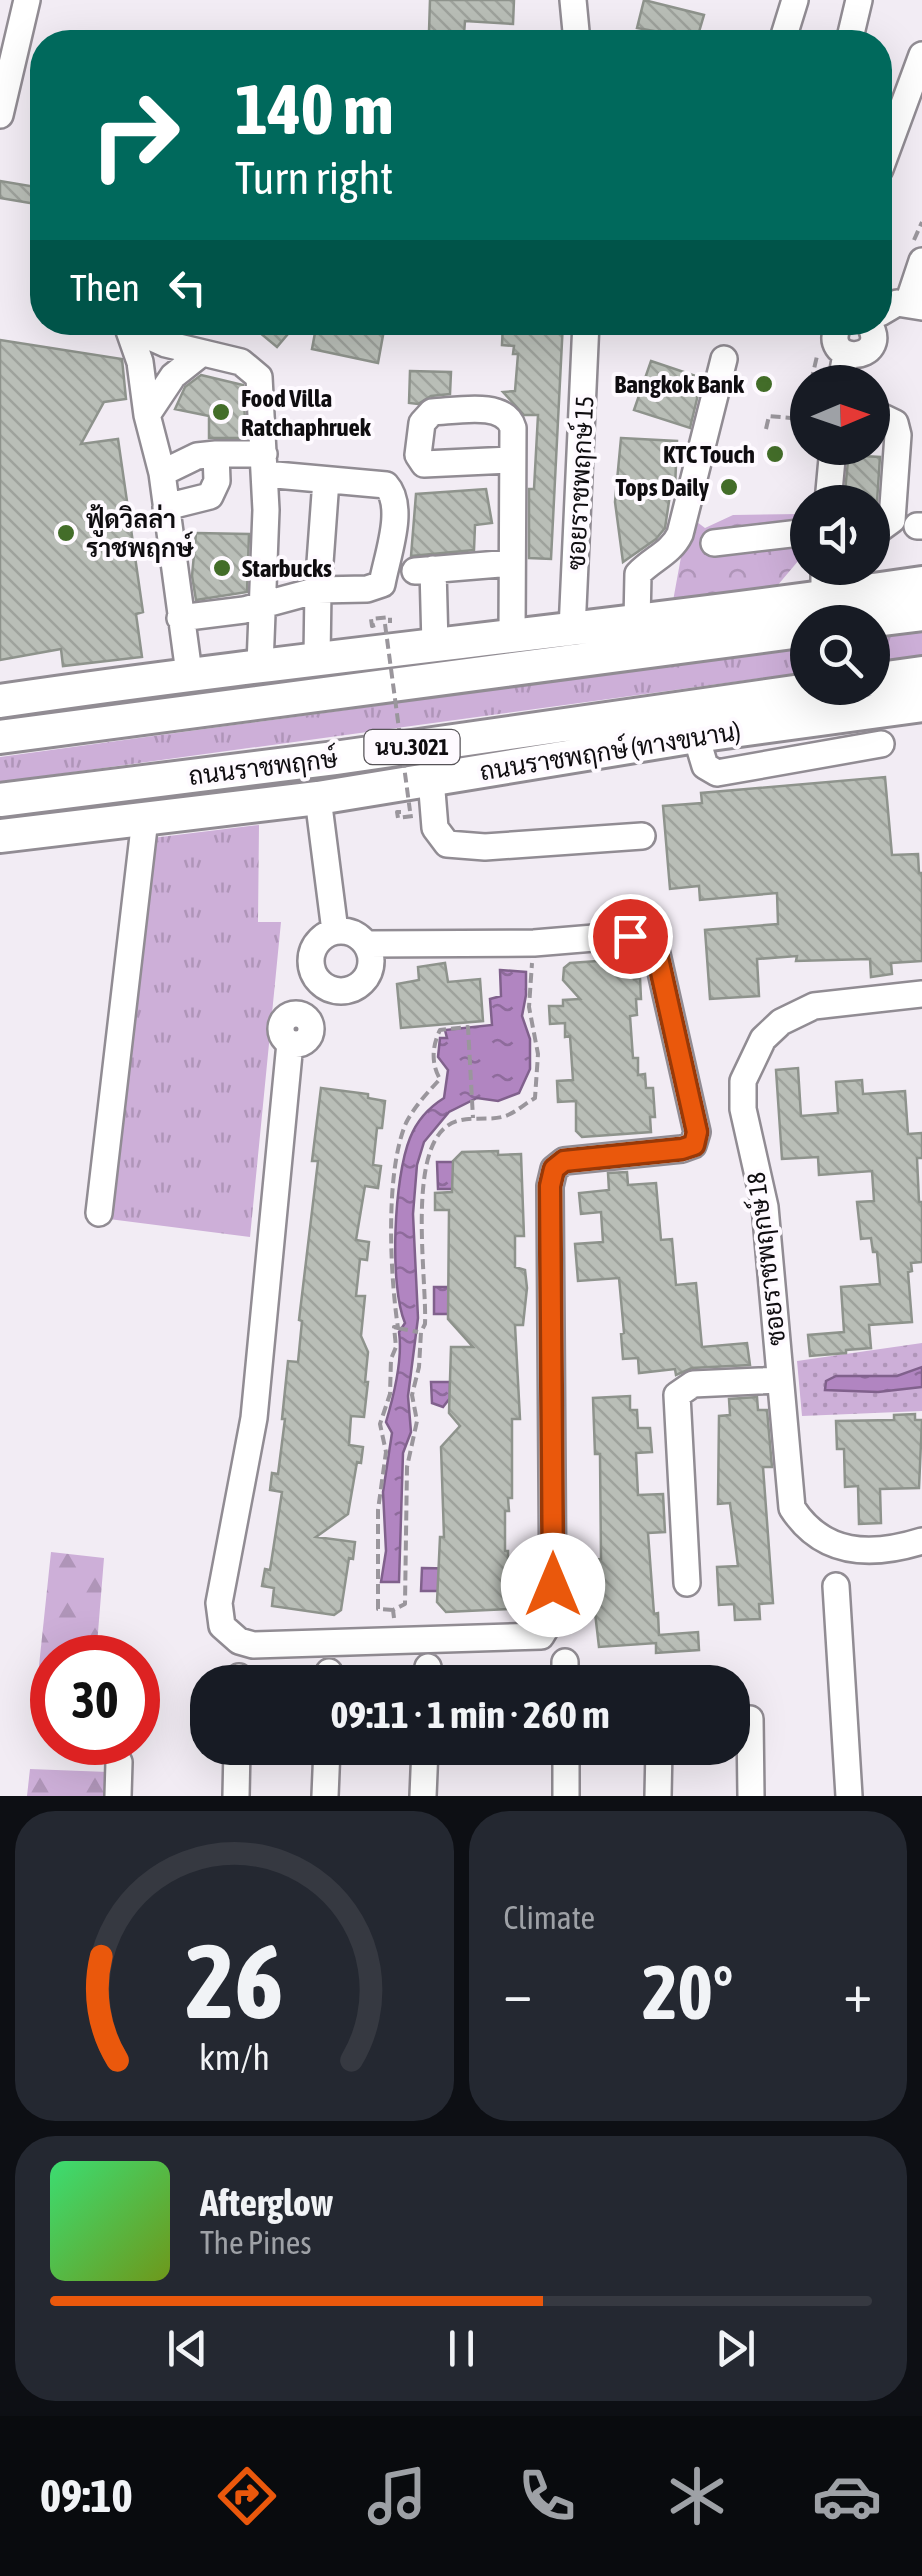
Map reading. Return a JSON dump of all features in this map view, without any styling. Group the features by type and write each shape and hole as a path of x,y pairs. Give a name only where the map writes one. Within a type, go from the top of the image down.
{"main road":[{"path":"890,583 922,583"},
{"path":"0,700 638,621 810,585"},
{"path":"890,618 922,614"},
{"path":"0,736 790,632"},
{"path":"890,677 922,673"},
{"name":"ถนนราชพฤกษ์","path":"0,800 336,758 790,693"},
{"path":"0,720 192,700 229,708"},
{"name":"ถนนราชพฤกษ์ (ทางขนาน)","path":"0,836 318,798 696,736 922,706"},
{"path":"0,826 336,758"}],"street":[{"path":"0,115 26,0"},
{"path":"573,0 577,30"},
{"path":"786,30 795,0"},
{"path":"851,30 860,0"},
{"path":"892,136 922,55"},
{"path":"915,305 922,261"},
{"path":"131,335 140,362 162,474 188,674"},
{"path":"146,335 166,344 241,362 259,377 265,605 260,665"},
{"name":"ซอยราชพฤกษ์ 15","path":"572,630 588,335"},
{"path":"836,335 846,354 856,356 870,348 874,335"},
{"path":"140,362 166,344"},
{"path":"148,415 173,376 202,353"},
{"path":"844,365 846,354"},
{"path":"638,621 638,574 674,548 680,534 724,359"},
{"path":"890,421 895,423 898,435 890,522"},
{"path":"162,474 197,456 216,454 326,480 386,484 394,494 396,508 382,584 367,589 318,590 265,605 180,618"},
{"path":"166,507 210,496 217,480 216,454"},
{"path":"512,460 512,636"},
{"path":"317,658 326,480"},
{"path":"714,543 790,534"},
{"path":"435,645 424,570 512,563"},
{"path":"696,736 704,766 717,773 882,744"},
{"path":"431,779 435,828 447,844 485,847 642,836"},
{"path":"318,798 335,931"},
{"path":"99,1213 145,819"},
{"path":"335,931 352,932 367,944 371,953 370,972 357,987 338,992 314,974 311,953 323,936 335,931"},
{"path":"320,982 303,1016 310,1023 310,1033 304,1041 290,1043 254,1418 219,1603 222,1626 239,1640 254,1645 541,1636 553,1616 550,1186 554,1169 564,1161 682,1149 694,1145 697,1132 657,954 646,942 630,936 534,943 367,944"},
{"name":"ซอยราชพฤกษ์ 18","path":"922,994 814,1006 782,1022 763,1039 748,1067 742,1092 764,1207 792,1508 816,1537 837,1546 881,1549 922,1541"},
{"path":"687,1582 676,1394 693,1384 780,1380"},
{"path":"836,1586 849,1796"},
{"path":"750,1719 751,1796"},
{"path":"118,1796 119,1765"},
{"path":"236,1796 237,1765"},
{"path":"325,1796 326,1765"},
{"path":"423,1796 424,1765"},
{"path":"566,1765 566,1796"},
{"path":"658,1796 659,1765"}],"path":[{"path":"766,428 768,416 790,418"},
{"path":"370,628 390,625 390,617 371,619 372,626 385,624 410,810 398,812 398,818 417,815 416,808 396,810"},
{"path":"420,1332 394,1327 396,1347 390,1359 390,1394 380,1424 386,1452 378,1510 378,1609 394,1610 405,1604 406,1494 417,1420 412,1395 419,1367 420,1332 426,1324 419,1222 433,1141 448,1124 506,1117 534,1098 538,1054 529,1007 534,943"},
{"path":"398,1328 393,1174 406,1123 440,1079 434,1069 434,1042 440,1030 468,1028 473,1118"},
{"path":"394,1610 394,1641"}],"green space":[{"path":"790,514 790,571 777,586 673,601 687,524 697,522 705,528 733,515"},
{"path":"922,632 922,655 890,660 890,636"},
{"path":"790,649 790,674 0,782 0,757"},
{"path":"259,825 258,922 281,922 250,1237 109,1219 152,838"},
{"path":"922,1343 922,1411 802,1416 797,1361"},
{"path":"51,1552 104,1558 98,1635 42,1635"},
{"path":"30,1769 108,1772 108,1796 27,1796"}],"water":[{"path":"500,970 526,972 522,1016 530,1039 530,1069 519,1093 498,1101 477,1098 449,1112 424,1142 417,1165 413,1214 418,1318 408,1396 411,1432 403,1453 399,1582 381,1582 386,1551 383,1492 392,1433 386,1422 399,1365 399,1332 405,1323 395,1258 400,1178 410,1138 428,1110 444,1098 448,1070 438,1057 440,1038 447,1038 445,1030 492,1025 490,999 501,996"},
{"path":"437,1162 455,1162 468,1189 438,1189"},
{"path":"434,1287 464,1287 452,1314 434,1314"},
{"path":"922,1367 922,1387 878,1392 825,1390 826,1381 836,1376 897,1376"},
{"path":"431,1382 450,1382 450,1398 443,1407 432,1403"},
{"path":"422,1568 473,1569 473,1591 421,1591"}],"building":[{"path":"430,0 514,0 513,24 465,21 464,30 429,30"},
{"path":"644,0 704,15 700,30 637,28"},
{"path":"0,181 30,186 30,203 0,198"},
{"path":"263,335 287,335 277,347"},
{"path":"315,335 383,335 378,363 312,349"},
{"path":"502,335 562,335 551,559 529,558 529,489 534,489 538,415 524,415 503,392 515,391 518,354 513,354 514,346 502,345"},
{"name":"ฟู้ดวิลล่า ราชพฤกษ์","path":"0,340 122,359 126,399 104,402 81,444 118,439 143,612 136,614 142,657 63,666 61,649 0,660"},
{"path":"651,361 702,378 690,428 634,410"},
{"path":"410,371 451,372 450,394 409,403"},
{"name":"Food Villa Ratchaphruek","path":"201,375 243,385 246,438 209,438 209,416 175,409 185,387"},
{"path":"621,438 677,441 675,488 670,495 665,528 623,562 615,502"},
{"path":"848,465 879,465 878,485 846,485"},
{"path":"486,489 492,523 475,525 474,550 411,556 416,494"},
{"name":"Starbucks","path":"196,533 249,534 247,592 196,600 192,576"},
{"path":"885,777 892,855 918,854 922,873 922,961 891,963 892,974 871,977 870,959 757,959 759,996 710,999 705,930 778,924 777,893 700,900 699,886 670,889 663,806 702,803 701,793"},
{"path":"625,959 625,963 633,962 634,979 640,978 637,1015 630,1016 633,1058 638,1058 638,1075 645,1074 646,1088 653,1088 655,1117 650,1117 651,1132 582,1137 576,1131 576,1101 558,1102 557,1081 573,1080 570,1036 565,1037 565,1023 550,1024 549,1006 563,1006 563,1000 580,999 563,980 564,968 570,963"},
{"path":"445,963 448,982 480,979 483,1021 401,1028 397,984 419,980 418,967"},
{"path":"798,1068 801,1116 838,1113 836,1082 862,1080 863,1094 905,1091 908,1134 922,1133 922,1158 917,1158 922,1262 911,1263 912,1271 908,1272 912,1322 869,1325 871,1348 810,1356 808,1335 844,1332 841,1287 880,1284 877,1252 873,1252 871,1238 861,1239 857,1202 874,1201 872,1171 819,1175 818,1157 782,1159 776,1070"},
{"path":"321,1088 368,1094 368,1098 385,1101 373,1165 381,1166 378,1188 365,1186 356,1240 369,1242 367,1260 360,1259 356,1296 365,1296 361,1336 368,1352 368,1382 364,1417 351,1416 349,1445 363,1447 361,1463 357,1462 348,1514 316,1537 355,1542 341,1610 334,1615 272,1606 274,1588 262,1586 265,1569 270,1570 282,1492 270,1490 272,1473 278,1474 288,1361 298,1362 302,1321 299,1320 318,1161 312,1161"},
{"path":"498,1151 498,1155 521,1154 524,1236 515,1236 515,1267 525,1270 527,1288 523,1325 515,1325 520,1419 512,1419 512,1498 508,1498 509,1511 505,1511 505,1551 508,1573 536,1573 537,1587 509,1588 509,1609 446,1612 437,1602 440,1537 444,1537 441,1447 460,1426 449,1413 451,1347 473,1347 448,1319 449,1210 435,1210 435,1193 452,1192 453,1161 462,1152"},
{"path":"627,1172 628,1185 656,1183 661,1240 672,1239 676,1285 696,1283 702,1347 747,1343 750,1365 692,1368 676,1375 675,1369 639,1373 638,1358 623,1359 619,1278 578,1281 575,1244 603,1242 601,1212 581,1214 579,1193 609,1190 608,1173"},
{"path":"630,1396 630,1410 637,1410 638,1428 650,1428 652,1452 636,1453 638,1495 663,1494 665,1532 648,1533 659,1635 698,1632 699,1650 656,1653 656,1643 599,1647 592,1587 581,1588 579,1560 601,1559 600,1454 595,1454 593,1398"},
{"path":"757,1397 758,1410 767,1410 772,1467 763,1467 773,1603 759,1604 760,1619 735,1620 734,1604 719,1605 717,1567 738,1566 730,1503 718,1504 719,1416 730,1415 729,1399"},
{"path":"915,1414 915,1420 922,1420 919,1488 880,1489 881,1523 859,1524 858,1486 845,1487 844,1449 837,1449 836,1421 894,1420 894,1415"}],"place":[{"name":"Bangkok Bank","path":"764,384"},
{"name":"Food Villa Ratchaphruek","path":"221,412"},
{"name":"KTC Touch","path":"775,454"},
{"name":"Tops Daily","path":"729,487"},
{"name":"ฟู้ดวิลล่า ราชพฤกษ์","path":"66,533"},
{"name":"Starbucks","path":"222,568"}],"route":[{"path":"553,1585 550,1186 554,1169 564,1161 682,1149 694,1145 697,1132 657,954 646,942 630,936"}]}
